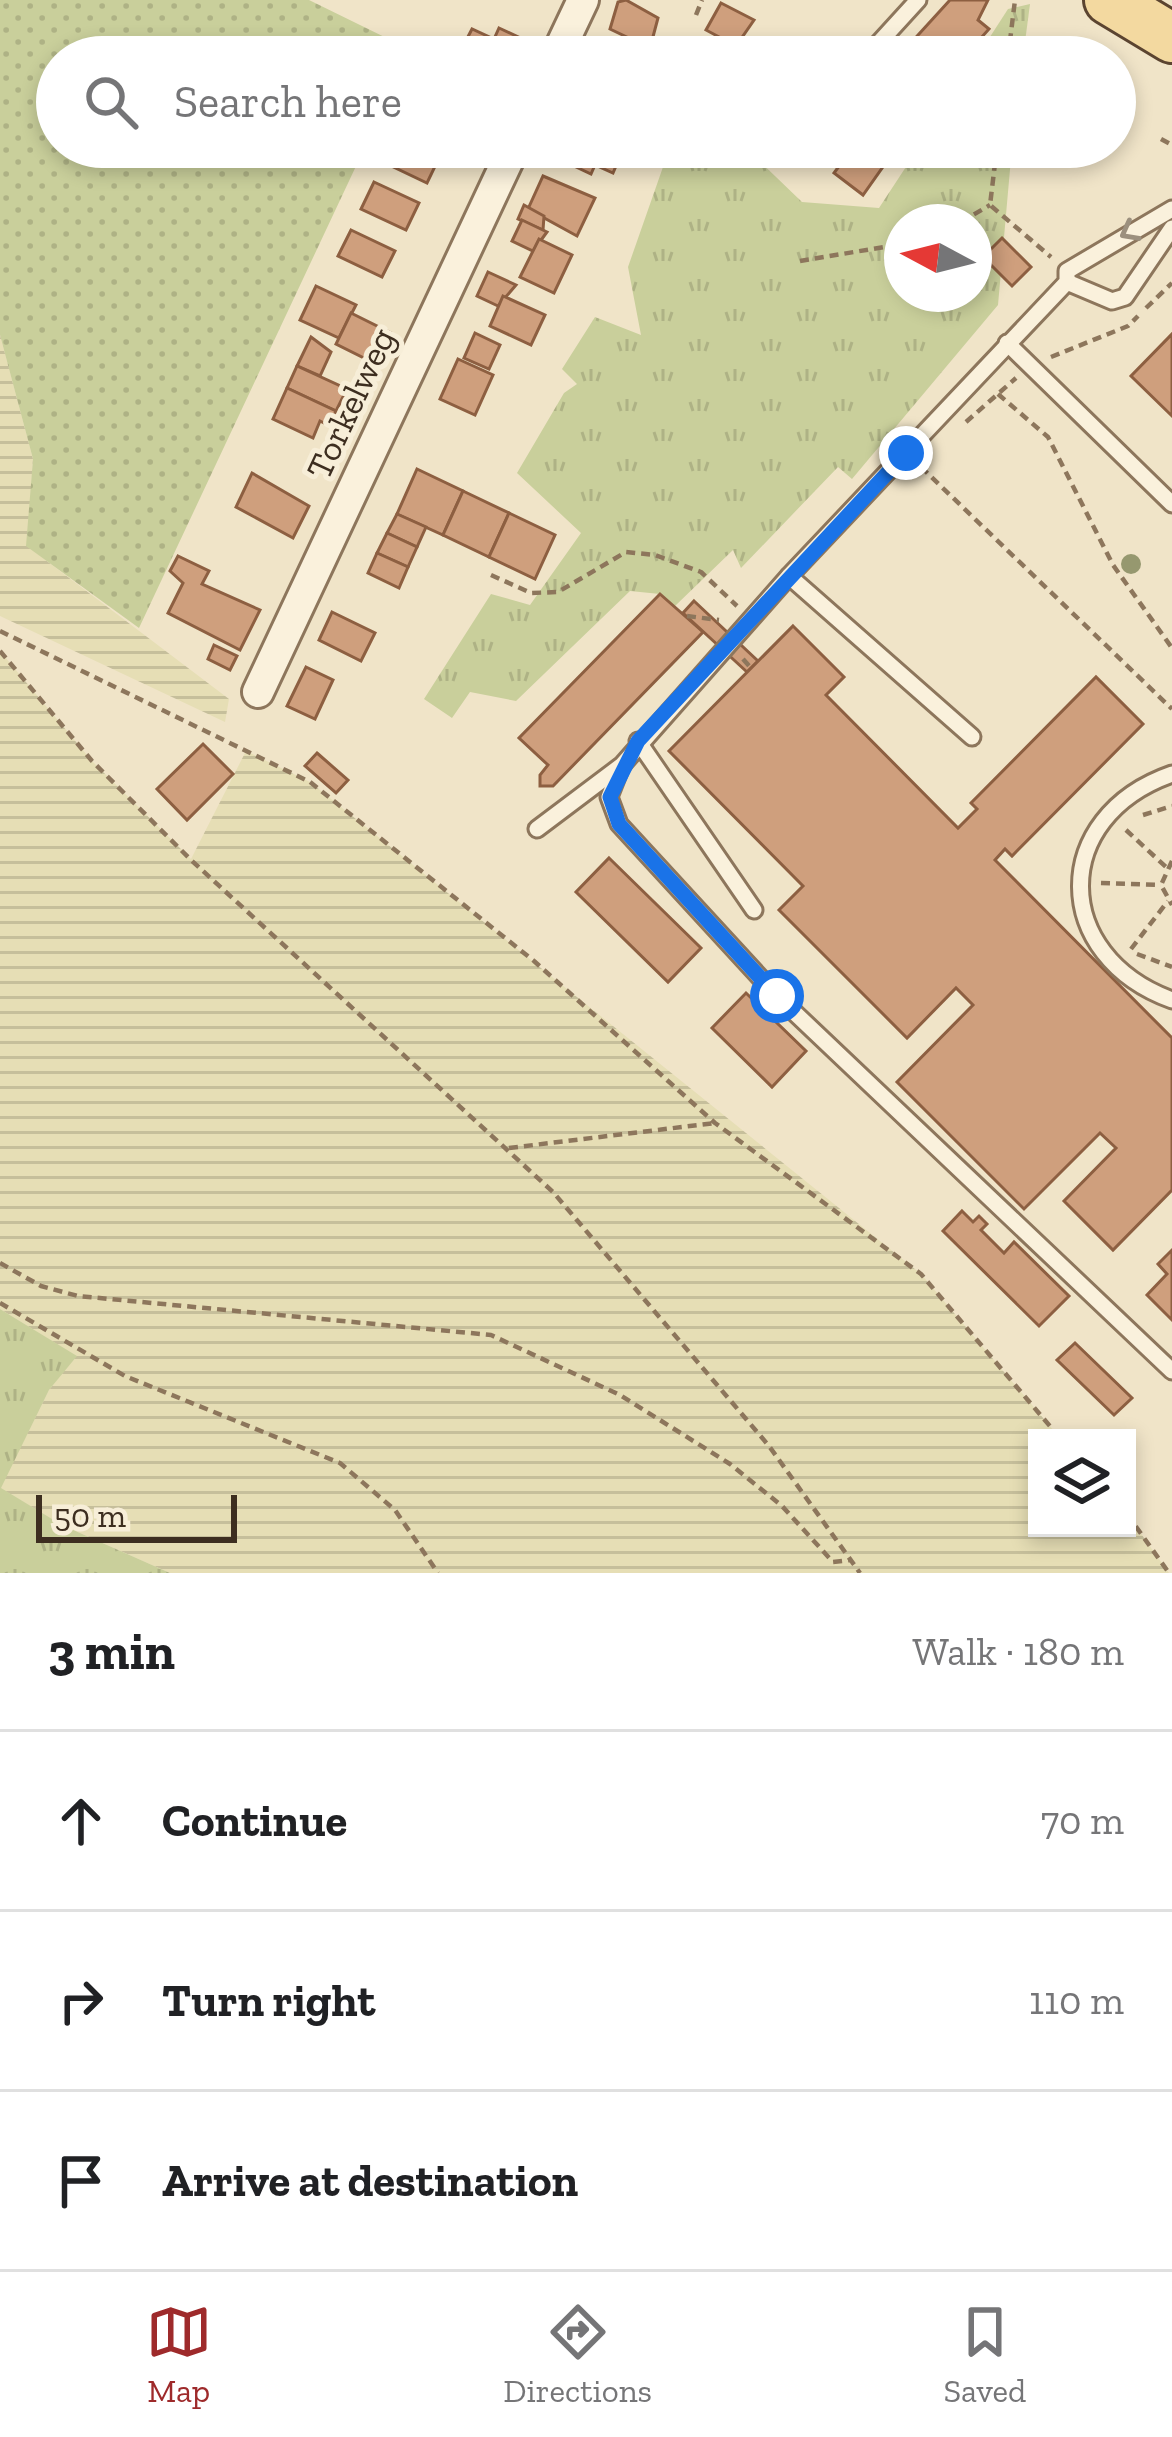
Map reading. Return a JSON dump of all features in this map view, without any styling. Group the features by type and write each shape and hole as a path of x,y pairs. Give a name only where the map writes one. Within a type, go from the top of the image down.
{"main road":[{"path":"1109,0 1172,38"}],"street":[{"path":"566,36 583,0"},
{"name":"Torkelweg","path":"258,692 504,168"}],"lane":[{"path":"885,36 918,0"},
{"path":"1172,209 1067,276 638,741 610,797 619,824 777,996 1172,1371"},
{"path":"1067,276 1112,301 1125,297 1172,228"},
{"path":"1006,343 1172,504"},
{"path":"789,576 972,737"},
{"path":"638,741 754,910"},
{"path":"537,829 622,765"},
{"path":"1172,774 1141,785 1112,806 1092,835 1081,887 1092,939 1113,968 1140,989 1172,1000"}],"path":[{"path":"696,15 702,0"},
{"path":"1010,36 1015,0"},
{"path":"1161,139 1172,145"},
{"path":"990,204 994,168"},
{"path":"992,207 1067,276"},
{"path":"800,261 835,251 884,246"},
{"path":"966,423 996,392 1032,367 1128,326 1172,283"},
{"path":"977,376 1048,437 1113,565 1172,648"},
{"path":"906,453 1172,709"},
{"path":"922,468 937,453"},
{"path":"491,574 531,593 559,592 626,552 655,555 701,572 751,618"},
{"path":"687,616 721,621"},
{"path":"0,631 310,782 534,961 715,1123 920,1274 1052,1429"},
{"path":"0,651 92,761 191,860 509,1148 666,1319 860,1573"},
{"path":"1112,844 1142,815 1172,806"},
{"path":"1124,829 1169,864 1161,884 1170,903 1131,950"},
{"path":"1102,895 1104,863"},
{"path":"1101,883 1161,884"},
{"path":"1122,940 1131,950 1172,967"},
{"path":"509,1148 715,1123"},
{"path":"0,1263 41,1286 78,1296 491,1335 620,1395 730,1464 782,1506 833,1562 851,1559"},
{"path":"0,1303 125,1376 340,1463 395,1510 438,1573"},
{"path":"1136,1527 1169,1573"}],"shaded area":[{"path":"0,335 33,459 27,546 229,699 225,722 0,616"},
{"path":"0,651 92,761 191,859 246,751 310,782 921,1274 1052,1429 1028,1429 1028,1537 1136,1537 1136,1527 1169,1573 170,1573 62,1525 0,1488 49,1390 76,1356 0,1309"}],"green space":[{"path":"0,0 309,0 382,36 36,36 36,168 355,168 139,628 26,546 33,459 0,335"},
{"path":"1030,4 1026,36 991,36 1008,9"},
{"path":"663,168 767,168 802,202 879,208 905,168 1010,168 998,305 852,479 838,467 741,568 733,550 675,606 660,594 630,591 516,701 470,692 452,718 424,699 491,594 530,605 581,533 517,473 564,393 577,384 562,369 595,317 641,335 628,267"},
{"path":"0,1309 77,1356 49,1390 1,1488 62,1525 170,1573 0,1573"}],"building":[{"path":"626,0 658,18 653,36 625,36 610,29 618,2"},
{"path":"950,0 988,0 978,20 989,29 983,36 917,36"},
{"path":"721,3 754,20 743,36 717,36 706,30"},
{"path":"396,168 434,168 427,183"},
{"path":"838,168 882,168 863,195 834,173"},
{"path":"543,176 595,198 577,236 528,209"},
{"path":"374,182 419,203 406,230 361,209"},
{"path":"524,205 544,216 543,230 518,219"},
{"path":"522,220 547,232 533,251 512,241"},
{"path":"351,230 395,251 382,277 338,256"},
{"path":"1002,238 1031,267 1012,286 992,266 992,248"},
{"path":"539,239 572,255 554,293 520,277"},
{"path":"488,272 516,285 498,306 477,296"},
{"path":"316,286 356,305 339,338 300,320"},
{"path":"503,296 545,315 531,345 490,326"},
{"path":"351,313 391,333 376,364 336,344"},
{"path":"475,333 500,345 489,369 464,358"},
{"path":"1172,334 1172,416 1131,376"},
{"path":"311,337 331,352 320,376 297,366"},
{"path":"458,359 493,375 475,415 440,399"},
{"path":"297,366 347,389 336,411 287,388"},
{"path":"287,388 336,411 330,426 320,421 313,438 273,419"},
{"path":"417,469 463,491 443,535 397,514"},
{"path":"252,473 309,506 293,538 236,507"},
{"path":"463,491 509,513 489,557 443,535"},
{"path":"509,513 555,535 535,579 489,557"},
{"path":"397,514 426,527 417,547 387,533"},
{"path":"387,533 417,547 408,567 377,553"},
{"path":"377,553 408,567 399,588 368,573"},
{"path":"178,556 209,571 202,584 260,610 240,650 168,613 183,583 170,571"},
{"path":"660,594 703,632 553,786 540,786 540,775 548,765 519,738"},
{"path":"694,601 758,661 747,672 683,613"},
{"path":"332,612 375,633 361,661 319,640"},
{"path":"793,626 844,677 826,695 958,828 977,809 971,803 1096,677 1143,724 1012,856 1005,849 995,860 1172,1038 1172,1190 1113,1250 1064,1201 1116,1148 1100,1133 1024,1209 897,1082 973,1005 956,988 907,1038 779,910 803,886 669,751"},
{"path":"214,645 237,656 230,670 208,659"},
{"path":"306,667 333,680 315,719 287,706"},
{"path":"203,744 233,774 187,820 157,789"},
{"path":"317,753 348,780 336,793 305,766"},
{"path":"609,858 701,948 668,982 576,892"},
{"path":"746,993 806,1051 772,1087 712,1028"},
{"path":"962,1211 973,1222 979,1216 987,1224 981,1230 1004,1253 1014,1242 1069,1296 1039,1326 943,1231"},
{"path":"1172,1250 1172,1320 1147,1295 1167,1274 1158,1264"},
{"path":"1075,1343 1132,1398 1114,1415 1057,1360"}],"route":[{"path":"777,996 619,824 610,797 638,741 906,453"}]}
